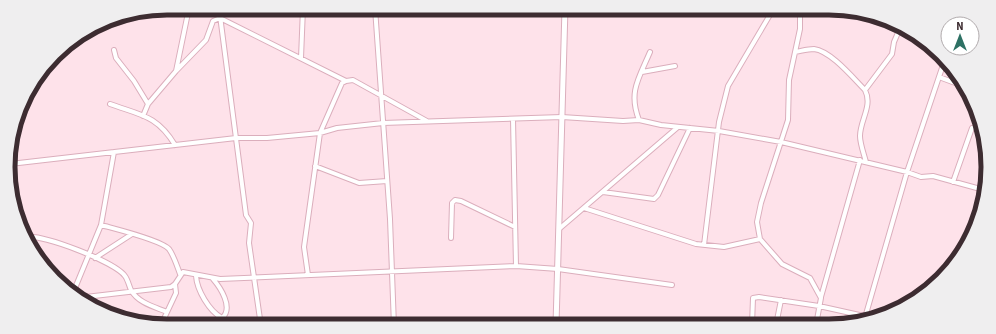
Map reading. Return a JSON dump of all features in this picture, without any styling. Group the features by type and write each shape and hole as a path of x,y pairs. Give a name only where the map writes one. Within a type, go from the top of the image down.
{"street":[{"path":"176,71 188,15"},
{"path":"220,15 246,215 251,223 249,243 260,319"},
{"path":"301,58 303,15"},
{"path":"375,15 387,181 394,319"},
{"path":"556,319 565,15"},
{"path":"704,245 719,122 728,86 770,15"},
{"path":"800,15 800,29 789,80 788,120 761,204 758,222 760,239 782,264 810,278 821,298"},
{"path":"143,116 148,104 176,71 206,40 213,21 220,18 346,81"},
{"path":"865,90 892,54 894,42 898,32"},
{"path":"795,52 813,49 823,51 865,90 868,96 868,107 860,130 860,139 866,162"},
{"path":"114,50 116,58 134,81 148,104"},
{"path":"638,120 633,106 634,90 650,52"},
{"path":"642,72 675,66"},
{"path":"866,314 907,172 942,66"},
{"path":"939,77 955,83"},
{"path":"308,274 304,247 320,133 342,83 353,80 428,122"},
{"path":"110,104 155,121 166,130 175,145"},
{"path":"15,163 236,138 267,138 320,133 337,128 383,123 562,117 623,122 638,120 678,127 718,131 781,142 860,160 907,172 920,177 933,176 980,189"},
{"path":"513,119 516,266"},
{"path":"559,229 678,127"},
{"path":"603,192 654,199 658,194 690,128"},
{"path":"953,182 972,128"},
{"path":"75,289 101,225 114,152"},
{"path":"817,319 821,298 860,160"},
{"path":"315,166 360,183 387,181"},
{"path":"451,238 452,203 455,200 461,201 515,227"},
{"path":"584,208 704,245 724,247 760,239"},
{"path":"101,225 157,242 168,248 180,274"},
{"path":"95,258 132,234"},
{"path":"32,236 50,239 113,266 125,276 137,298 150,306 168,312"},
{"path":"87,296 171,287 175,284 180,274 183,272 213,279 516,266 558,268 672,285"},
{"path":"196,276 196,281 208,305 220,317 224,317 226,299 213,279"},
{"path":"164,319 176,293 175,284"},
{"path":"752,319 753,298 759,297 819,306 856,317"},
{"path":"777,319 781,300"}]}
